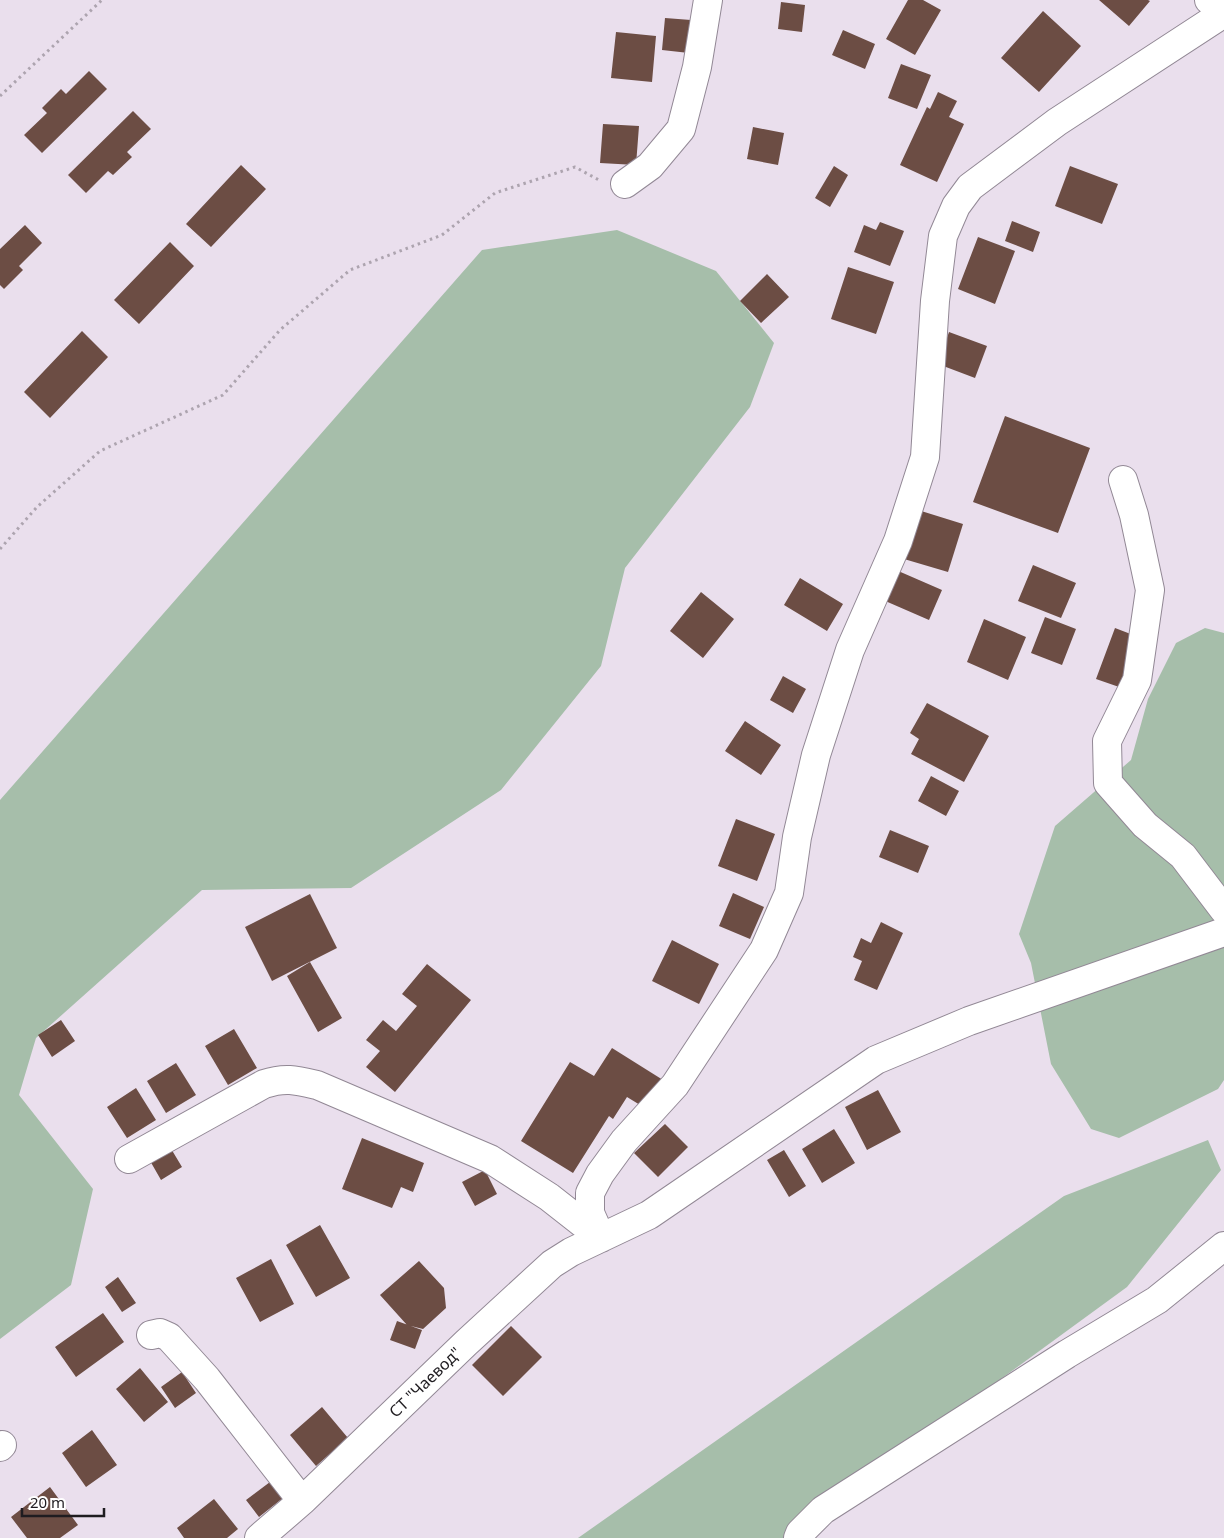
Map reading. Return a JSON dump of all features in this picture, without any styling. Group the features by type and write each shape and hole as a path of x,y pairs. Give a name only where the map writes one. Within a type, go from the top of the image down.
{"street":[{"path":"625,184 650,166 680,129 697,67 708,0"},
{"path":"601,1238 590,1213 590,1193 600,1174 624,1141 675,1085 764,950 789,893 798,837 816,755 850,650 898,540 925,456 935,301 943,236 956,206 970,187 1057,122 1224,13 1209,0"},
{"path":"1123,480 1134,515 1150,590 1137,680 1107,741 1108,783 1145,825 1183,856 1224,910"},
{"name":"СТ \"Чаевод\"","path":"259,1538 302,1501 466,1343 552,1264 649,1215 876,1060 970,1021 1224,932"},
{"path":"129,1159 264,1084 282,1078 300,1081 318,1085 490,1159 549,1197 601,1238"},
{"path":"798,1538 800,1533 823,1510 1068,1354 1158,1300 1224,1246"},
{"path":"151,1335 160,1333 169,1337 206,1379 302,1501"}],"path":[{"path":"0,96 102,0"},
{"path":"0,549 37,507 100,451 223,395 280,330 350,270 442,235 495,192 575,167 598,180 625,184"}],"green space":[{"path":"617,230 716,271 774,343 750,407 625,568 601,666 501,790 351,888 202,890 36,1038 19,1095 93,1189 71,1285 0,1339 0,800 482,250"},
{"path":"1205,628 1224,633 1224,1080 1218,1089 1119,1138 1091,1129 1051,1064 1031,963 1019,934 1055,826 1131,760 1148,699 1176,643"},
{"path":"1208,1140 1221,1170 1127,1287 783,1538 578,1538 1064,1196"}],"building":[{"path":"908,0 923,0 941,10 915,55 886,39"},
{"path":"1099,0 1148,0 1150,1 1129,26"},
{"path":"781,2 805,5 802,32 778,29"},
{"path":"1043,11 1081,46 1039,92 1001,58"},
{"path":"665,18 691,20 689,53 662,50"},
{"path":"843,30 875,44 865,69 832,55"},
{"path":"616,32 656,36 652,82 611,78"},
{"path":"901,64 931,75 917,109 888,98"},
{"path":"89,71 107,89 42,153 24,135 47,113 42,108 61,89 66,94"},
{"path":"938,92 957,101 949,117 964,124 937,182 900,165 927,107 930,109"},
{"path":"133,111 151,129 127,152 132,157 113,175 108,171 86,193 68,175"},
{"path":"603,124 639,126 636,165 600,163"},
{"path":"753,127 784,133 778,165 747,159"},
{"path":"241,165 266,189 211,247 186,224"},
{"path":"834,166 848,175 830,207 815,198"},
{"path":"1070,166 1118,184 1102,224 1055,206"},
{"path":"1012,221 1040,232 1033,252 1005,241"},
{"path":"880,222 904,231 890,266 854,252 864,225 876,230"},
{"path":"25,225 42,243 19,266 23,270 4,289 0,285 0,249"},
{"path":"978,237 1015,251 995,304 958,289"},
{"path":"170,242 194,266 139,324 114,300"},
{"path":"848,267 894,282 876,334 831,319"},
{"path":"767,274 789,297 761,323 740,301"},
{"path":"82,331 108,357 50,418 24,392"},
{"path":"949,332 987,346 975,378 938,364"},
{"path":"1005,416 1090,448 1058,533 973,502"},
{"path":"918,510 963,524 948,572 904,559"},
{"path":"1033,565 1076,583 1061,618 1018,601"},
{"path":"896,570 942,590 929,620 883,600"},
{"path":"800,578 843,604 827,631 784,605"},
{"path":"701,592 734,619 703,658 670,631"},
{"path":"1045,617 1076,629 1062,665 1031,653"},
{"path":"984,619 1026,637 1008,680 967,662"},
{"path":"1115,628 1141,638 1122,688 1096,679"},
{"path":"783,676 806,689 793,713 770,700"},
{"path":"927,703 989,736 964,782 911,754 919,739 910,733"},
{"path":"745,721 781,745 761,775 725,751"},
{"path":"931,776 959,791 946,816 918,801"},
{"path":"736,819 775,834 757,881 718,866"},
{"path":"890,830 929,846 918,873 879,857"},
{"path":"733,893 764,907 750,939 719,926"},
{"path":"310,894 337,948 272,981 245,927"},
{"path":"881,922 903,933 877,990 854,980 862,961 853,957 861,938 871,943"},
{"path":"672,940 719,964 699,1004 652,981"},
{"path":"310,962 342,1018 318,1032 287,976"},
{"path":"427,964 471,1000 395,1092 366,1067 380,1051 366,1040 383,1020 396,1031 417,1006 402,994"},
{"path":"61,1020 75,1041 52,1057 38,1035"},
{"path":"234,1029 257,1068 228,1085 205,1046"},
{"path":"612,1048 663,1080 645,1108 627,1097 613,1119 609,1116 573,1173 521,1141 570,1062 594,1076"},
{"path":"176,1063 196,1095 166,1113 147,1081"},
{"path":"136,1088 156,1120 127,1138 107,1107"},
{"path":"878,1090 901,1132 867,1150 845,1107"},
{"path":"665,1124 688,1147 658,1177 634,1153"},
{"path":"834,1129 855,1163 822,1183 802,1149"},
{"path":"362,1138 424,1163 413,1192 401,1187 392,1208 342,1189"},
{"path":"170,1147 182,1167 161,1180 149,1159"},
{"path":"784,1150 806,1186 789,1197 767,1160"},
{"path":"485,1170 497,1194 475,1206 462,1182"},
{"path":"320,1225 350,1278 316,1297 286,1245"},
{"path":"271,1259 294,1304 260,1322 236,1278"},
{"path":"419,1261 444,1288 446,1308 423,1329 407,1325 380,1295"},
{"path":"118,1277 136,1303 122,1312 105,1287"},
{"path":"103,1313 124,1342 76,1377 55,1347"},
{"path":"397,1321 422,1330 415,1349 390,1340"},
{"path":"511,1326 542,1357 503,1396 472,1365"},
{"path":"140,1368 168,1402 144,1422 116,1389"},
{"path":"182,1372 196,1393 175,1408 161,1387"},
{"path":"322,1407 348,1438 316,1466 290,1435"},
{"path":"92,1430 117,1465 86,1487 62,1453"},
{"path":"270,1482 283,1498 259,1517 246,1500"},
{"path":"50,1487 78,1525 60,1538 27,1538 11,1517"},
{"path":"214,1499 238,1529 227,1538 184,1538 177,1528"}]}
